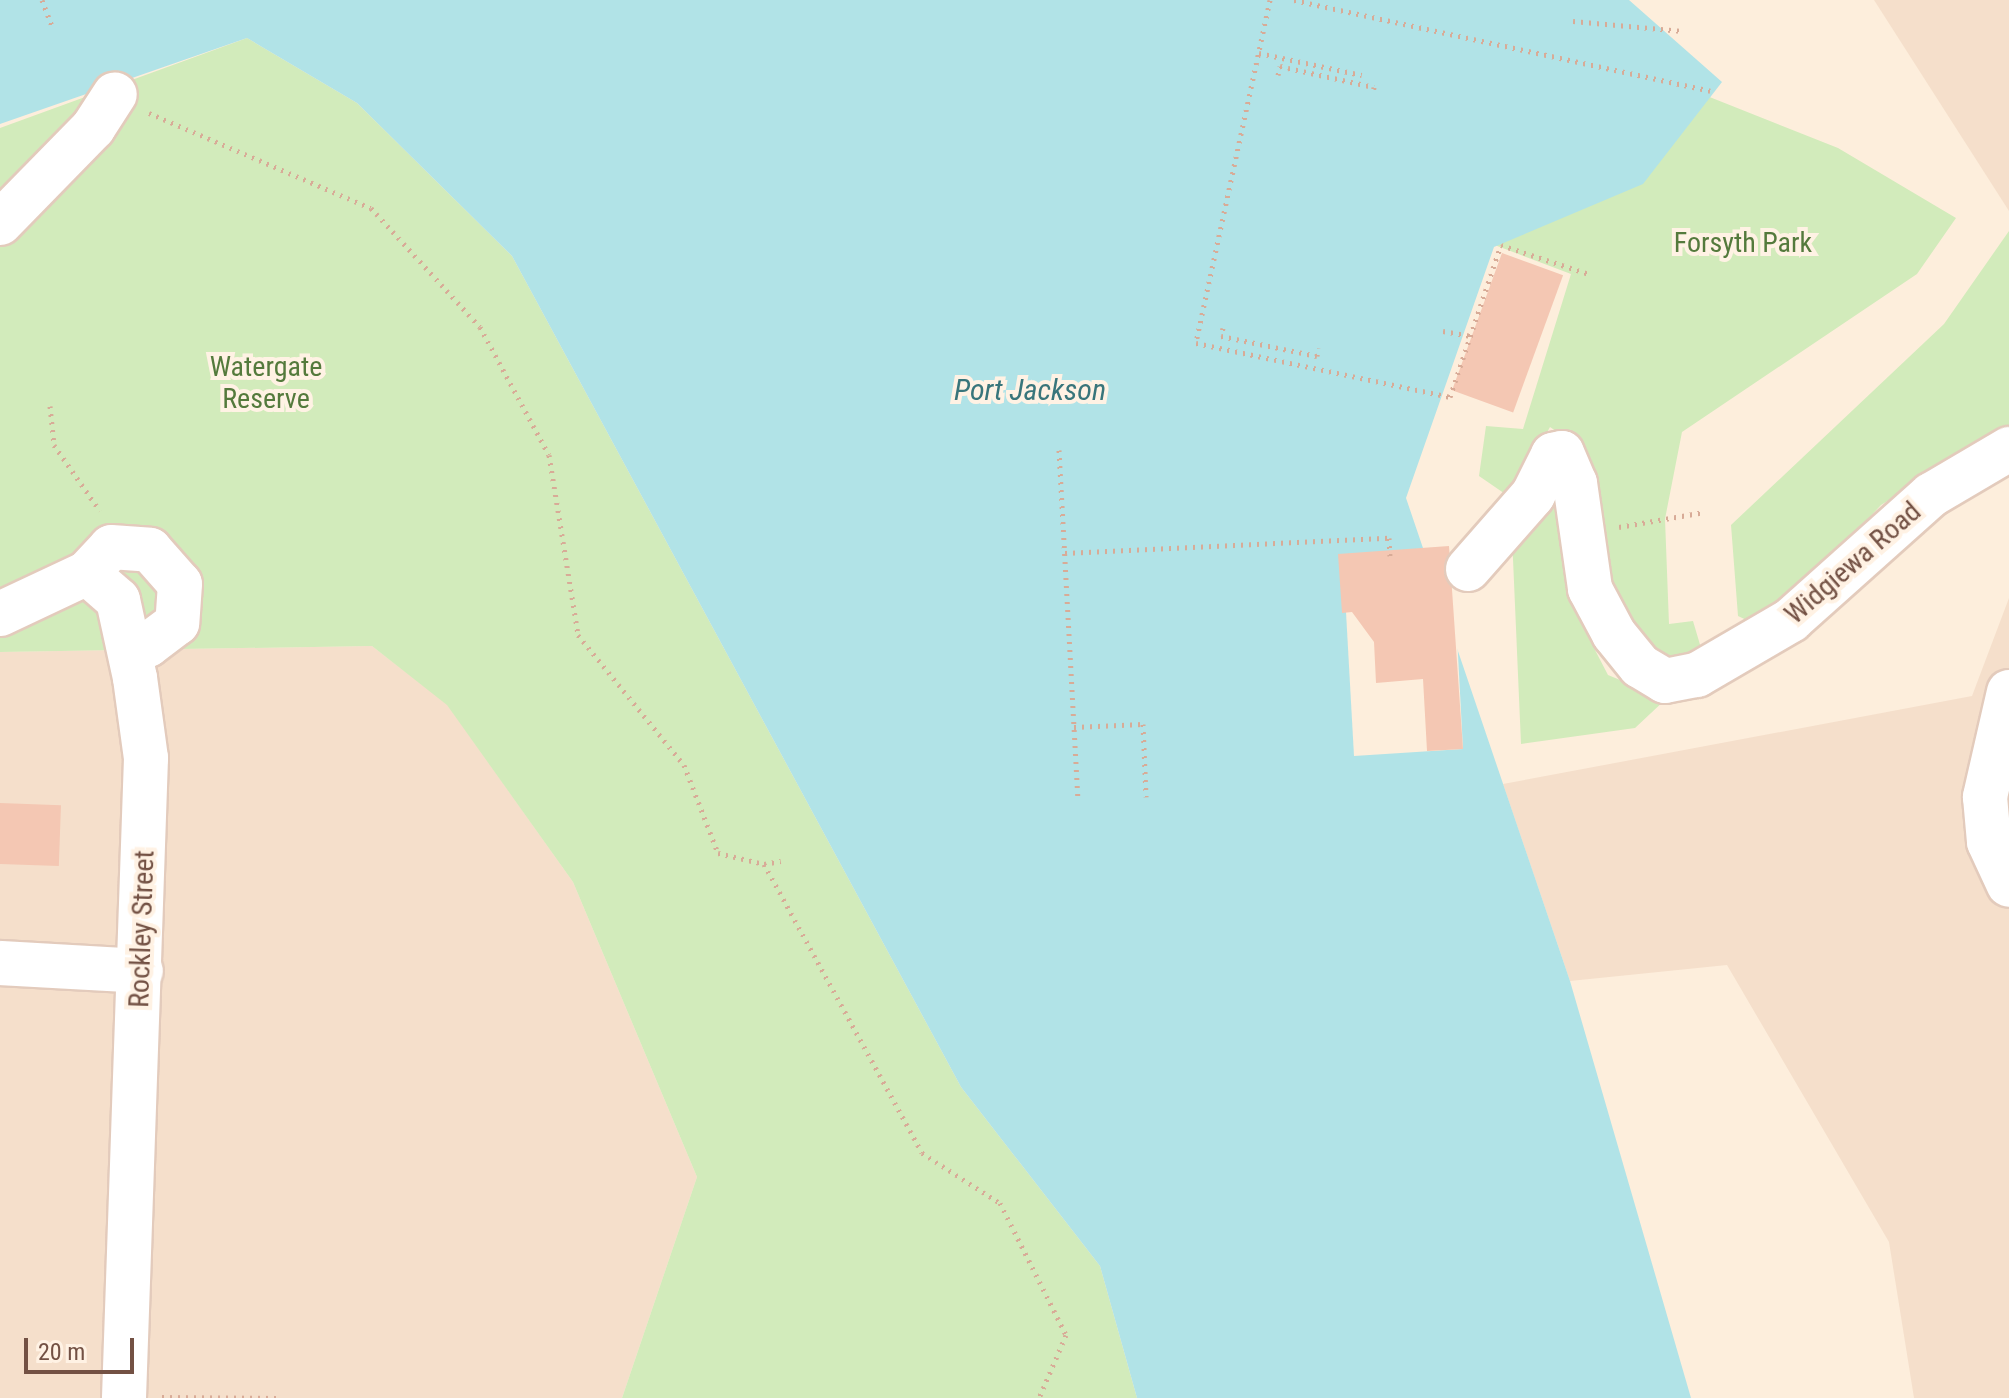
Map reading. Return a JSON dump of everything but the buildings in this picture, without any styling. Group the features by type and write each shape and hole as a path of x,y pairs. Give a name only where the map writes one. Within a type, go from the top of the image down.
{"street":[{"path":"0,223 93,128 115,94"},
{"name":"Widgiewa Road","path":"1468,569 1533,495 1553,455 1562,453 1575,483 1590,589 1614,634 1640,666 1665,681 1697,675 1791,620 1931,495 2009,449"},
{"path":"0,614 87,573 111,547 150,550 180,584 177,623 148,645 128,644"},
{"name":"Rockley Street","path":"87,573 118,600 146,758 124,1398"},
{"path":"2009,692 1985,797 1989,842 2009,885"},
{"path":"0,963 141,971"}],"path":[{"path":"42,0 52,26"},
{"path":"1270,0 1196,343 1450,397 1501,245 1589,274"},
{"path":"1294,0 1710,91"},
{"path":"1573,21 1683,31"},
{"path":"1259,53 1362,75"},
{"path":"1278,75 1280,66 1374,87 1373,94"},
{"path":"115,94 174,127 371,208 480,327 549,455 578,635 684,765 718,853 764,864 781,861"},
{"path":"1223,328 1221,336 1317,356 1318,348"},
{"path":"1443,331 1470,336"},
{"path":"50,406 54,445 125,549"},
{"path":"1059,450 1078,799"},
{"path":"1665,519 1705,512"},
{"path":"1065,553 1389,538 1390,556"},
{"path":"1074,727 1143,724 1146,797"},
{"path":"764,864 922,1153 1000,1203 1066,1335 1039,1398"},
{"path":"159,1398 181,1392 277,1398"}],"shaded area":[{"path":"1874,0 2009,0 2009,211"},
{"path":"2009,598 2009,1398 1914,1398 1889,1242 1727,965 1570,981 1503,784 1972,696"},
{"path":"372,646 447,704 573,882 697,1177 622,1398 0,1398 0,652"}],"green space":[{"name":"Watergate Reserve","path":"247,38 357,103 512,256 961,1087 1100,1266 1137,1398 622,1398 697,1177 573,882 447,705 372,646 0,652 0,128"},
{"name":"Forsyth Park","path":"1702,94 1838,148 1956,218 1917,274 1682,432 1665,519 1669,624 1693,621 1701,648 1675,666 1628,636 1593,545 1587,452 1550,427 1511,498 1479,476 1486,426 1523,429 1571,274 1492,244"},
{"path":"2009,231 2009,425 1881,505 1793,599 1757,625 1738,616 1731,525 1944,324"},
{"path":"1554,480 1595,650 1608,675 1666,699 1635,728 1521,744 1512,536"}],"water":[{"name":"Port Jackson","path":"0,0 1629,0 1722,82 1643,184 1494,247 1406,498 1570,981 1691,1398 1137,1398 1100,1266 961,1087 512,256 357,103 247,38 0,124"}],"pier":[{"path":"1429,554 1457,636 1463,749 1354,756 1343,558"}]}
